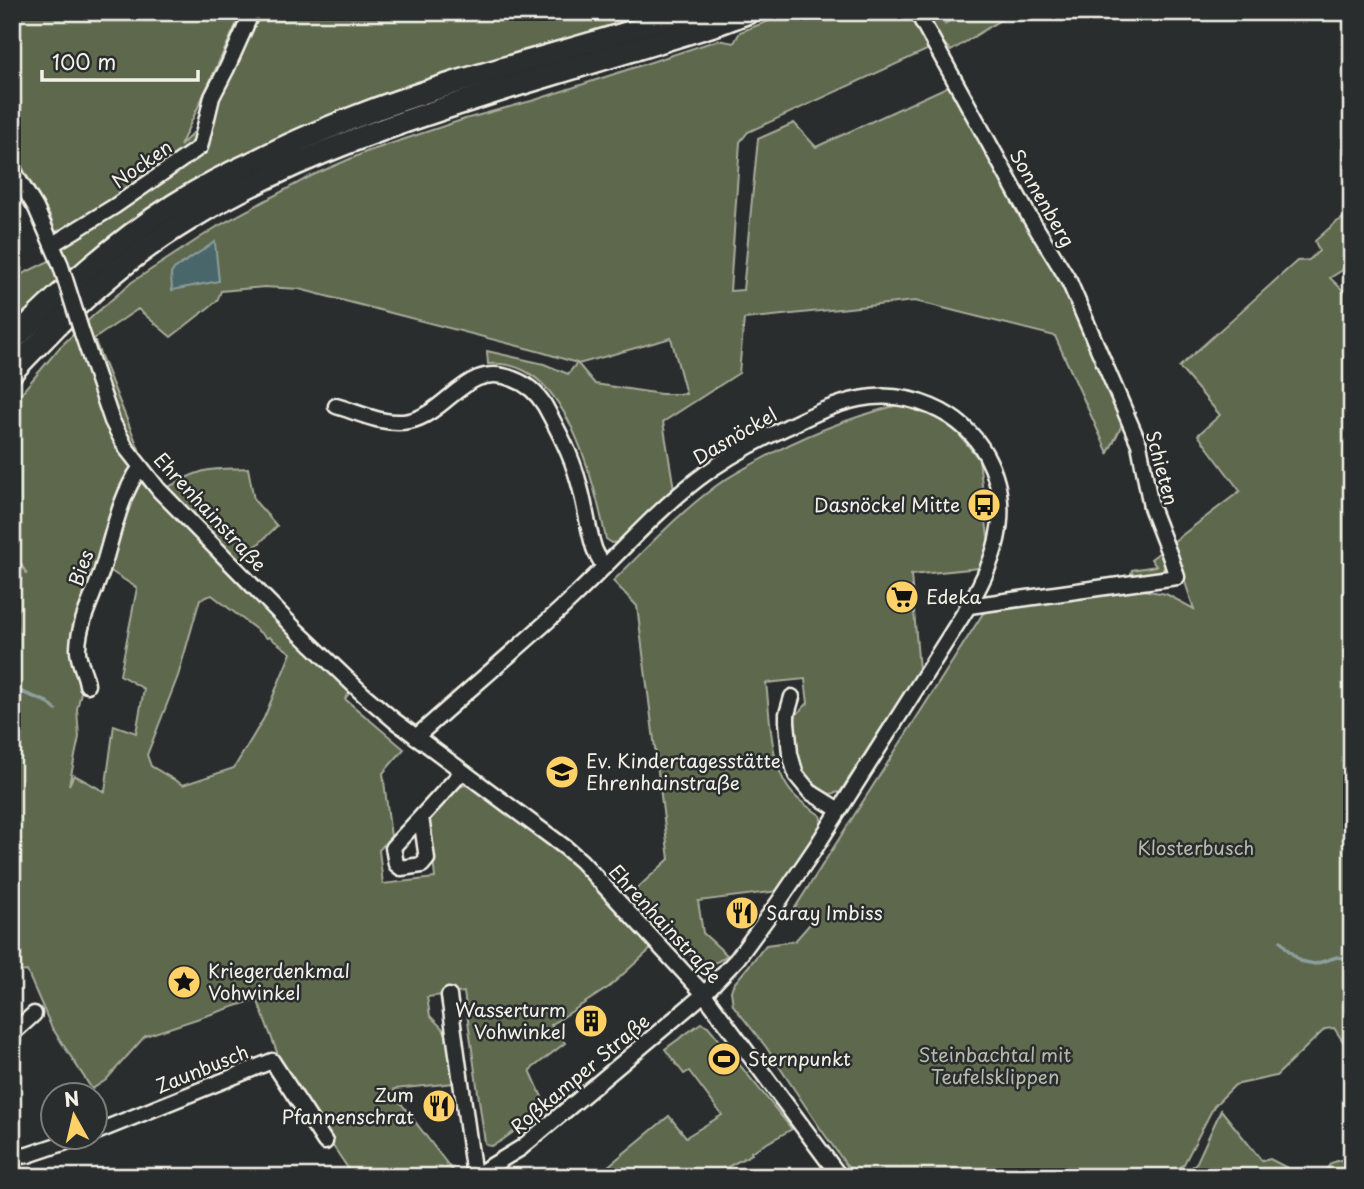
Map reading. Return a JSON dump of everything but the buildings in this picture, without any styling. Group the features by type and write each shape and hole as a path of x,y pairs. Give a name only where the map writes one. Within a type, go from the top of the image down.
{"highway":[{"path":"12,341 89,267 137,230 220,178 281,148 367,113 438,89 694,12"},
{"path":"12,372 66,316 103,282 149,246 232,194 287,167 446,107 709,27 749,12"}],"street":[{"name":"Nocken","path":"53,244 115,206 200,147 212,97 252,12"},
{"name":"Sonnenberg","path":"917,12 1029,216 1069,281 1124,408"},
{"name":"Ehrenhainstraße","path":"12,169 36,208 53,244 112,421 140,468 294,628 363,694 395,722 581,861 704,994 840,1177"},
{"path":"337,406 376,419 400,423 421,418 464,385 480,377 506,376 522,383 544,404 568,452 579,481 594,549 604,567"},
{"name":"Dasnöckel","path":"416,737 566,605 695,481 761,439 811,416 860,398 904,398 935,408 963,427 979,444 993,471 1000,504 999,534 992,557 969,606 778,903 737,959 704,994"},
{"name":"Schieten","path":"969,606 1177,577 1151,507 1139,444 1124,408"},
{"name":"Bies","path":"87,685 77,651 85,613 101,573 121,504 140,468"},
{"path":"792,697 786,715 790,754 796,775 810,792 839,810"},
{"path":"421,817 463,772"},
{"name":"Roßkamper Straße","path":"449,996 474,1177 521,1148 704,994"},
{"path":"12,1034 34,1014"},
{"name":"Zaunbusch","path":"108,1127 272,1060 326,1142"},
{"path":"12,1157 43,1150"}],"green space":[{"path":"12,12 242,12 180,146 212,114 255,12 653,12 411,86 309,124 201,176 101,243 70,272 50,216 12,149"},
{"path":"792,12 1013,12 951,51 935,34 925,38 929,49 748,132 740,142 730,291 743,290 758,139 794,123 816,147 951,85 1070,302 1125,419 1108,453 1055,336 915,301 744,319 739,373 663,422 674,489 618,542 612,543 606,539 580,446 556,401 542,383 525,371 507,365 488,364 487,351 544,364 568,374 577,363 299,289 264,287 221,291 217,301 171,337 138,309 94,339 143,459 138,479 154,496 184,478 204,471 248,468 254,500 277,526 239,563 359,679 345,699 404,749 383,773 391,837 379,850 383,884 435,878 430,815 456,788 465,785 554,847 592,883 652,948 609,987 551,1025 565,1043 530,1070 546,1106 509,1136 490,1146 485,1143 464,992 427,997 430,1016 448,1038 454,1083 394,1089 397,1098 455,1174 451,1177 354,1177 295,1090 257,999 145,1036 106,1080 86,1080 51,1026 27,971 12,973 12,552 27,574 12,549 12,404 60,347 132,282 218,226 311,176 366,152 465,119 535,100 718,40 734,43 740,32","holes":["671,338 686,394 661,394 595,384 578,364","106,568 137,588 120,675 144,689 136,733 114,725 105,792 74,775 69,785 79,737 77,709 83,684 80,614","212,595 267,638 291,653 264,718 234,768 183,785 151,766 147,755 178,676 200,599"]},
{"name":"Klosterbusch","path":"1352,213 1352,269 1349,266 1330,278 1352,299 1352,1055 1334,1028 1325,1029 1276,1076 1235,1085 1214,1106 1184,1164 1170,1177 855,1177 766,1047 733,1005 733,985 766,945 795,941 816,917 793,911 984,612 1137,589 1166,594 1194,609 1169,545 1240,491 1198,435 1220,415 1179,367 1297,261 1309,260 1319,251 1315,241 1335,223"},
{"path":"49,261 61,281 12,324 12,279"},
{"path":"898,405 925,412 942,421 958,433 979,459 989,546 979,568 911,575 919,670 840,792 830,794 819,788 805,772 798,754 794,720 808,703 805,679 766,683 772,736 781,775 794,795 820,815 822,823 778,891 698,901 703,933 727,955 715,963 702,963 693,958 633,892 669,859 637,606 613,581 686,510 728,478 808,436"},
{"path":"1163,550 1166,565 1163,570 1150,578 1129,581 1132,570 1156,566 1151,559"},
{"path":"701,1023 708,1026 792,1129 709,1177 595,1177 669,1116 686,1137 722,1115 689,1071 684,1074 665,1049"},
{"path":"1221,1110 1262,1161 1270,1159 1305,1177 1183,1177 1197,1162"},
{"path":"1352,1156 1352,1177 1321,1177 1331,1163"}],"water":[{"path":"215,242 219,281 172,290 171,274 174,269"}],"waterway":[{"path":"945,24 957,12"},
{"path":"12,677 19,691 47,702 56,710"},
{"path":"1281,941 1300,961 1315,964 1337,957 1352,960"}],"place":[{"name":"Dasnöckel Mitte","path":"984,505"},
{"name":"Edeka","path":"902,597"},
{"name":"Ev. Kindertagesstätte Ehrenhainstraße","path":"562,772"},
{"name":"Saray Imbiss","path":"742,913"},
{"name":"Kriegerdenkmal Vohwinkel","path":"184,982"},
{"name":"Wasserturm Vohwinkel","path":"591,1021"},
{"name":"Sternpunkt","path":"724,1059"},
{"name":"Zum Pfannenschrat","path":"439,1106"}],"park label":[{"name":"Steinbachtal mit Teufelsklippen","path":"995,1066"}]}
